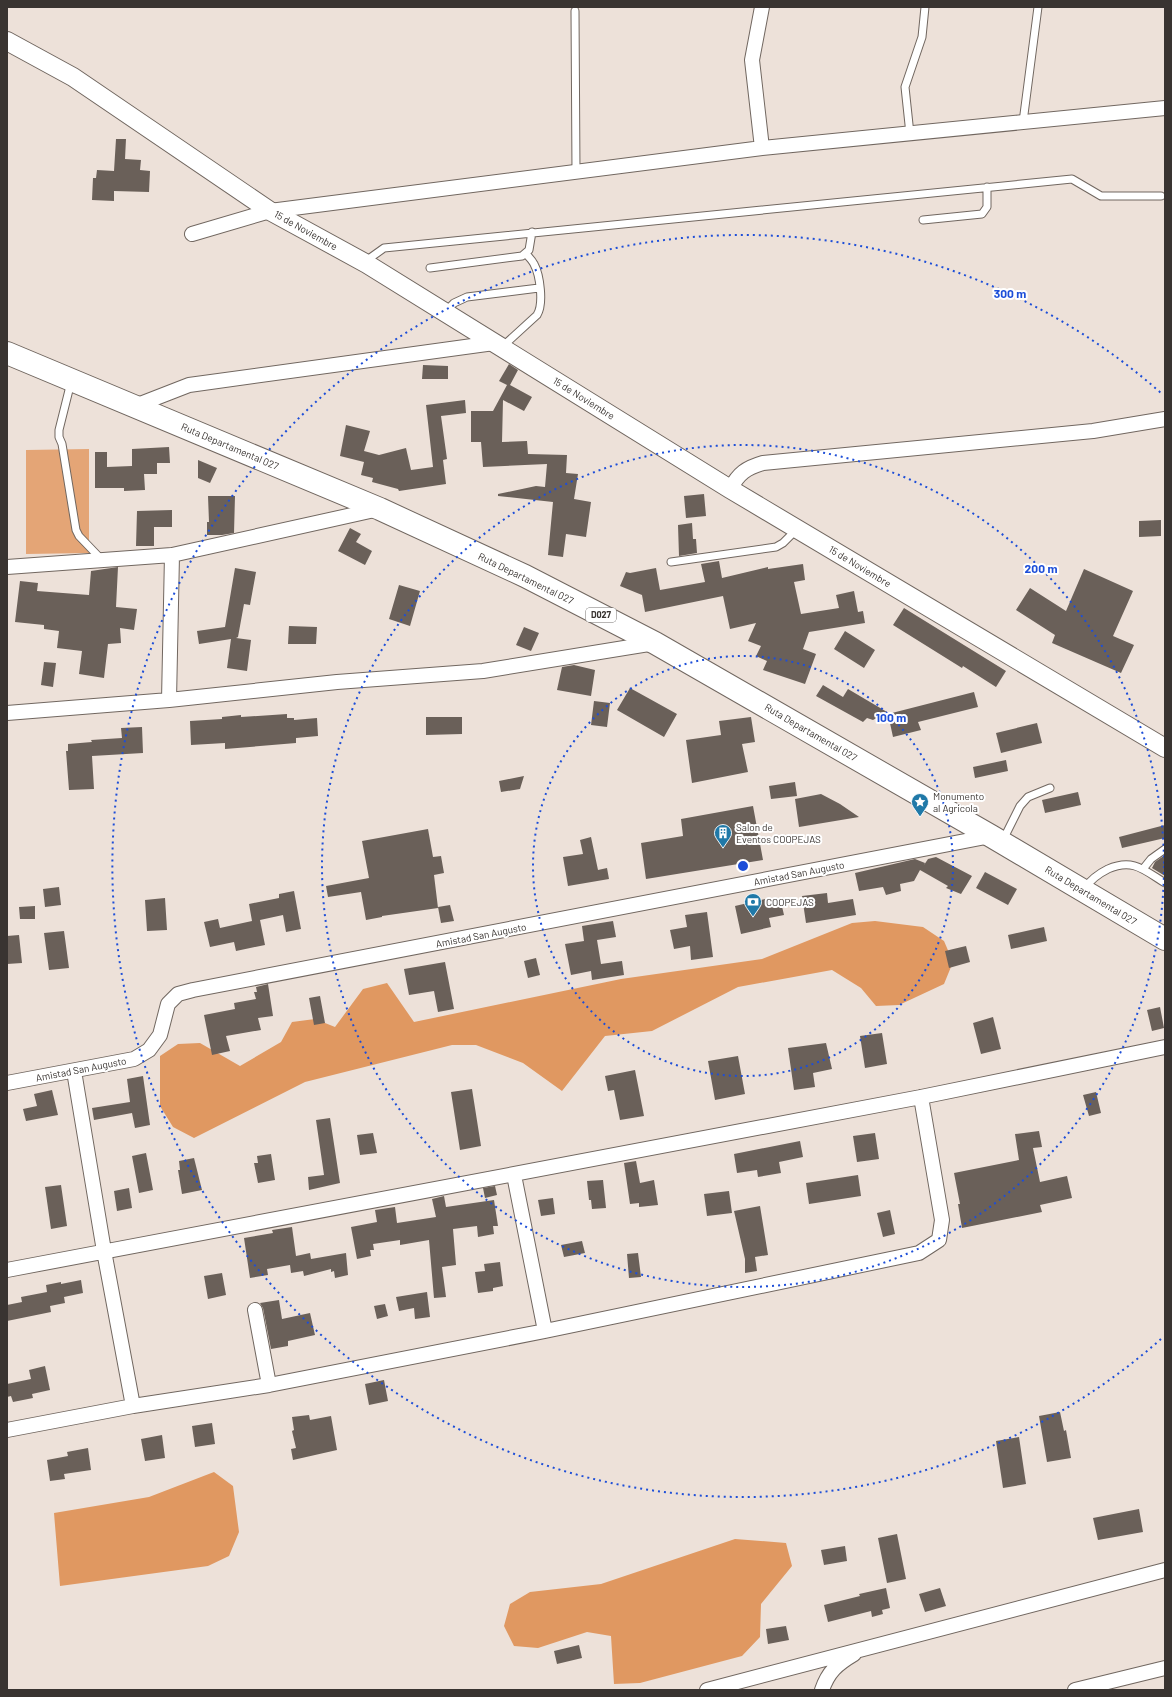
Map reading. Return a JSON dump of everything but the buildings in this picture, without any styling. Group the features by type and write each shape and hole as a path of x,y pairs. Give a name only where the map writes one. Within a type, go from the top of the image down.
{"main road":[{"name":"Ruta Departamental 027","path":"7,353 380,509 525,576 655,643 997,839 1165,939"}],"street":[{"path":"762,7 752,60 762,148"},
{"name":"15 de Noviembre","path":"7,41 73,77 270,211 367,264 730,489 1165,748"},
{"path":"192,234 270,211 762,148 1165,108"},
{"path":"135,406 189,385 498,345"},
{"path":"730,489 737,477 751,466 763,463 1093,431 1165,419"},
{"path":"7,567 172,555 380,509"},
{"path":"169,700 172,555"},
{"path":"7,713 169,700 337,682 483,671 655,643"},
{"name":"Amistad San Augusto","path":"7,1083 134,1058 149,1050 160,1035 168,1004 178,994 997,839"},
{"path":"7,1270 921,1098 1165,1047"},
{"path":"74,1071 104,1251 133,1406"},
{"path":"7,1430 133,1406 269,1385 545,1332 919,1253 939,1240 942,1220 921,1098"},
{"path":"514,1175 545,1332"},
{"path":"254,1310 269,1385"},
{"path":"707,1690 1165,1570"},
{"path":"822,1690 826,1677 842,1661 871,1646"},
{"path":"1075,1690 1165,1668"}],"lane":[{"path":"910,134 905,86 922,37 925,7"},
{"path":"1022,122 1038,7"},
{"path":"575,11 576,172"},
{"path":"367,264 370,258 384,248 1072,179 1101,196 1161,196"},
{"path":"923,220 982,214 987,207 987,187"},
{"path":"430,268 522,256 530,250 532,232"},
{"path":"498,345 537,315 541,304 537,270 533,262 526,254"},
{"path":"445,312 454,303 467,297 539,288"},
{"path":"72,380 59,430 59,437 62,444 76,530 79,536 102,560"},
{"path":"671,562 776,547 783,543 797,528"},
{"path":"997,839 1028,797 1050,788"},
{"path":"1143,869 1151,859 1165,849"},
{"path":"1083,890 1098,874 1115,866 1130,864 1143,869 1165,883"}],"shaded area":[{"path":"89,449 89,553 26,554 26,450"},
{"path":"875,921 923,927 944,941 953,962 944,984 899,1005 876,1006 861,988 832,970 738,987 652,1031 605,1036 562,1091 523,1063 476,1045 452,1045 305,1082 194,1138 173,1127 160,1106 160,1056 178,1044 200,1043 240,1066 281,1042 292,1022 315,1019 335,1027 363,989 387,983 414,1022 621,979 762,959 852,923"},
{"path":"214,1472 233,1486 239,1532 229,1556 208,1566 60,1586 54,1513 149,1497"},
{"path":"735,1539 786,1543 792,1566 761,1604 760,1637 742,1656 640,1683 614,1684 611,1636 587,1632 538,1648 514,1646 504,1626 510,1604 530,1592 601,1584"}],"place":[{"name":"Monumento al Agricola","path":"920,817"},
{"name":"Salon de Eventos COOPEJAS","path":"723,848"},
{"name":"COOPEJAS","path":"753,917"}]}
